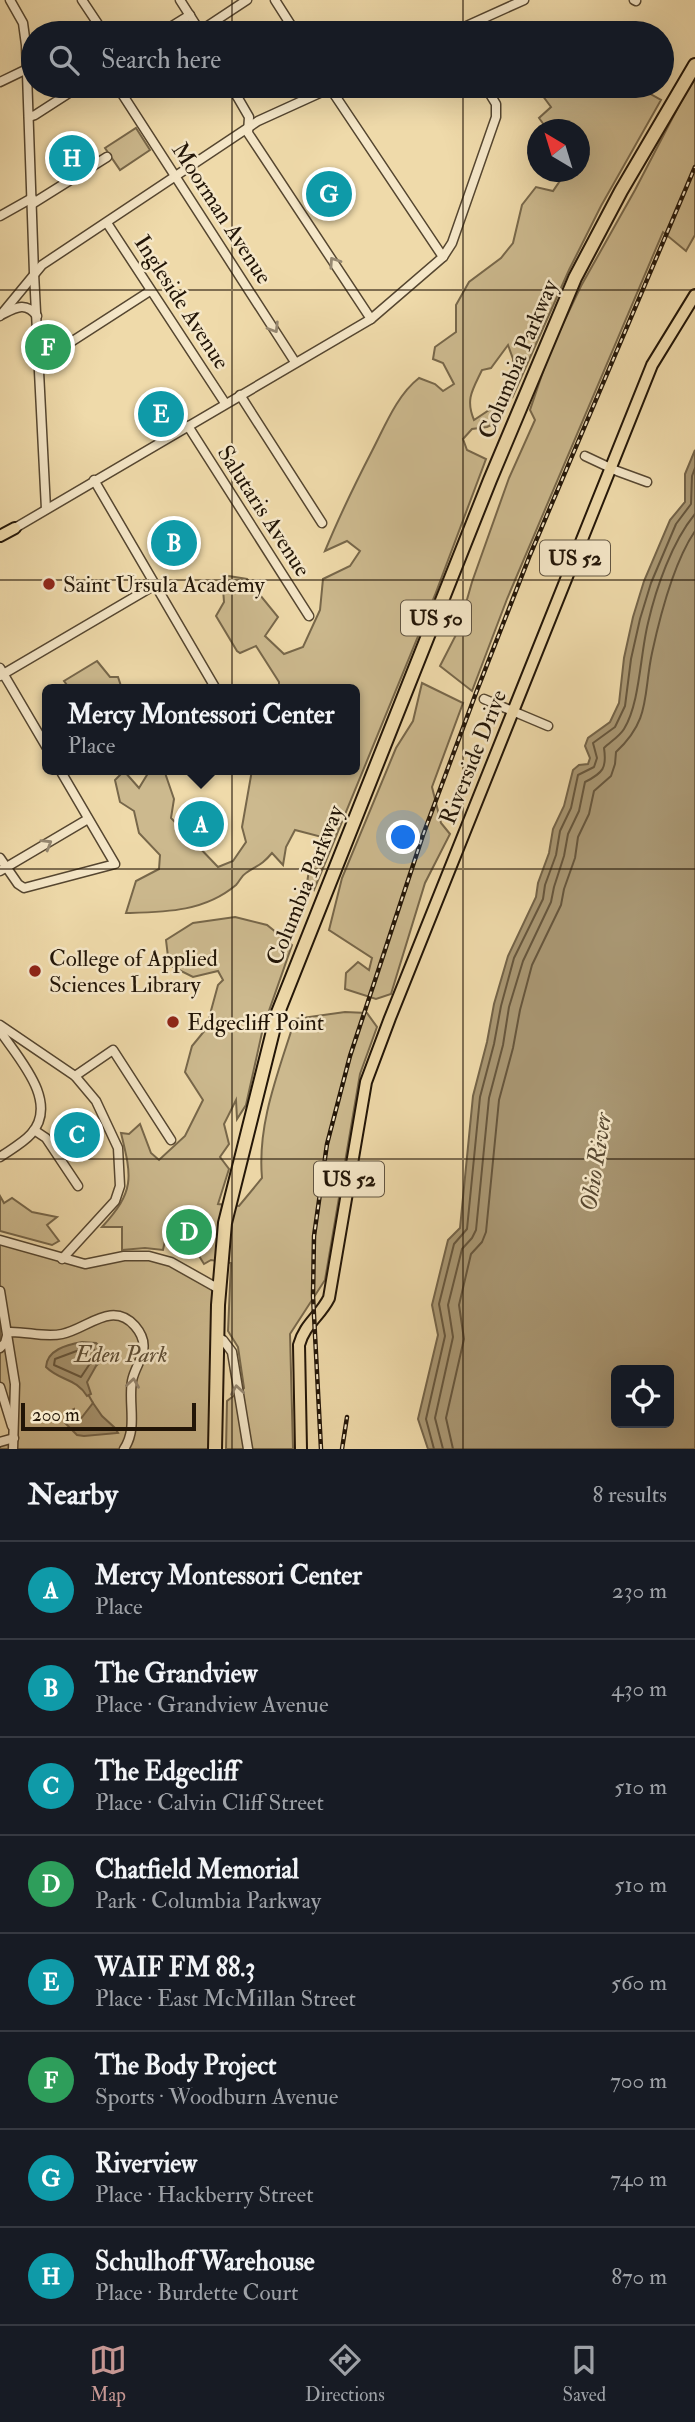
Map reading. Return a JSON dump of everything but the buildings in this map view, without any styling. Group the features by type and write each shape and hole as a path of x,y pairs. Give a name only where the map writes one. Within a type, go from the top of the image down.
{"highway":[{"name":"Columbia Parkway","path":"215,1449 219,1289 225,1223 277,1014 490,480 575,278 621,191 695,65"}],"main road":[{"name":"Riverside Drive","path":"301,1449 299,1345 308,1324 329,1298 366,1082 394,1005 652,365 695,295"},
{"path":"0,536 15,528"}],"street":[{"path":"10,0 22,21"},
{"path":"82,0 96,21"},
{"path":"180,0 194,21"},
{"path":"217,21 247,0"},
{"path":"275,0 288,21"},
{"path":"477,21 524,0"},
{"path":"180,21 190,15"},
{"path":"0,82 21,72"},
{"path":"28,98 46,509"},
{"path":"29,117 35,116 62,98"},
{"name":"Moorman Avenue","path":"125,98 295,362"},
{"path":"238,98 249,117 248,133 371,319"},
{"path":"0,316 42,265 249,126 309,98"},
{"path":"340,98 443,257"},
{"path":"15,528 371,319 443,257 452,243 496,117 496,104 492,98"},
{"path":"0,216 32,201 107,157"},
{"name":"Ingleside Avenue","path":"107,223 225,403"},
{"path":"40,362 150,290"},
{"path":"0,316 16,307 24,306 37,317"},
{"name":"Ingleside Avenue","path":"240,395 322,523"},
{"name":"Salutaris Avenue","path":"188,426 309,616"},
{"path":"585,456 648,482"},
{"path":"94,480 213,684"},
{"path":"42,740 1,672 155,585"},
{"path":"484,699 548,726"},
{"path":"0,858 3,869 24,888 115,864 63,775"},
{"path":"3,869 88,819"},
{"path":"0,1025 75,1076 100,1109 118,1148 120,1186 111,1208 62,1259"},
{"path":"0,1031 40,1095 41,1111 30,1136 0,1157"},
{"path":"16,1056 23,1047 32,1046"},
{"path":"75,1076 113,1051 171,1140"},
{"path":"34,1130 46,1138 78,1185"},
{"path":"0,1240 85,1264 124,1256 149,1256 171,1262 219,1289"},
{"path":"0,1291 15,1384 13,1449"},
{"path":"8,1332 64,1334 111,1315 124,1317 132,1323 144,1343 131,1384 132,1425 129,1441 124,1449"},
{"path":"0,1348 5,1343 8,1332"},
{"path":"217,1337 223,1340 232,1352 248,1449"},
{"path":"0,1387 14,1435"},
{"path":"0,1442 14,1435"}],"green space":[{"path":"695,79 695,235 686,251 663,232 507,599 472,691 440,666 458,631 472,582 509,478 535,420 530,410 550,351 581,286"},
{"path":"544,98 661,100 601,206 569,270 512,398 513,359 508,345 491,368 482,370 473,389 470,406 474,420 492,408 499,399 503,406 500,421 487,427 472,429 463,439 467,450 486,459 435,595 314,890 307,883 310,864 326,838 295,830 286,847 283,865 272,853 244,874 236,885 211,901 170,911 126,913 136,881 159,869 160,855 139,833 134,811 120,802 115,780 120,775 128,775 139,788 147,775 166,775 174,799 171,818 218,867 233,861 246,842 242,827 251,775 360,775 360,684 279,684 256,646 240,653 237,651 216,616 224,602 222,575 247,579 278,617 265,636 284,654 303,647 320,610 323,579 350,566 360,551 347,541 325,551 353,488 392,412 404,393 419,378 435,384 443,391 454,384 443,363 433,359 435,347 456,332 456,305 469,282 501,258 513,243 522,205 536,187 553,191 559,182 590,182 590,119 539,118 551,107"},
{"path":"136,128 150,150 120,170 105,148"},
{"path":"97,661 110,677 118,677 120,684 66,684 64,681"},
{"path":"422,683 463,703 432,787 441,823 450,834 425,883 391,994 376,999 345,989 346,973 358,962 369,970 372,958 329,930 342,878 396,748 413,721"},
{"path":"235,917 267,925 292,945 263,1028 246,1105 237,1119 236,1100 224,1124 229,1144 220,1157 229,1169 218,1204 239,1206 262,1178 261,1158 266,1117 295,1019 345,1012 367,1013 377,1027 360,1074 325,1280 290,1334 293,1449 226,1449 227,1401 244,1388 238,1347 228,1331 231,1263 211,1260 204,1264 191,1243 181,1234 166,1236 163,1250 122,1250 122,1227 102,1227 120,1203 128,1183 129,1173 121,1133 129,1134 140,1124 151,1153 159,1160 185,1136 203,1100 185,1072 192,1046 206,1029 218,985 223,980 218,971 193,977 169,965 166,940 193,923"},
{"path":"0,1196 4,1203 12,1198 32,1212 57,1217 47,1225 59,1241 52,1245 0,1231"},
{"name":"Eden Park","path":"0,1240 76,1263 149,1256 219,1289 215,1449 0,1449 0,1442 14,1438 0,1387"}],"water":[{"name":"Ohio River","path":"695,450 695,1449 428,1449 418,1419 438,1335 432,1305 448,1240 460,1228 473,1096 494,1004 508,956 536,897 553,829 564,806 573,770 579,765 588,764 590,758 585,746 588,738 610,722 619,703 624,658 644,581 670,520 685,502 685,474"},
{"path":"82,1342 96,1343 108,1354 96,1366 87,1382 91,1394 87,1396 78,1386 46,1367 54,1352"},
{"path":"93,1403 118,1433 77,1435 65,1423 67,1412 74,1409 74,1418 79,1421"}],"waterway":[{"path":"89,1396 93,1403"}],"railway":[{"path":"321,1449 313,1296 314,1236 327,1144 350,1056 423,835 476,693 530,555 695,167"},
{"path":"342,1449 347,1417"}],"place":[{"name":"Schulhoff Warehouse","path":"72,158"},
{"name":"Riverview","path":"329,194"},
{"name":"The Body Project","path":"48,347"},
{"name":"WAIF FM 88.3","path":"161,414"},
{"name":"The Grandview","path":"174,543"},
{"name":"Saint Ursula Academy","path":"49,584"},
{"name":"Mercy Montessori Center","path":"201,824"},
{"name":"College of Applied Sciences Library","path":"35,971"},
{"name":"Edgecliff Point","path":"173,1022"},
{"name":"The Edgecliff","path":"77,1135"},
{"name":"Chatfield Memorial","path":"189,1232"}]}
